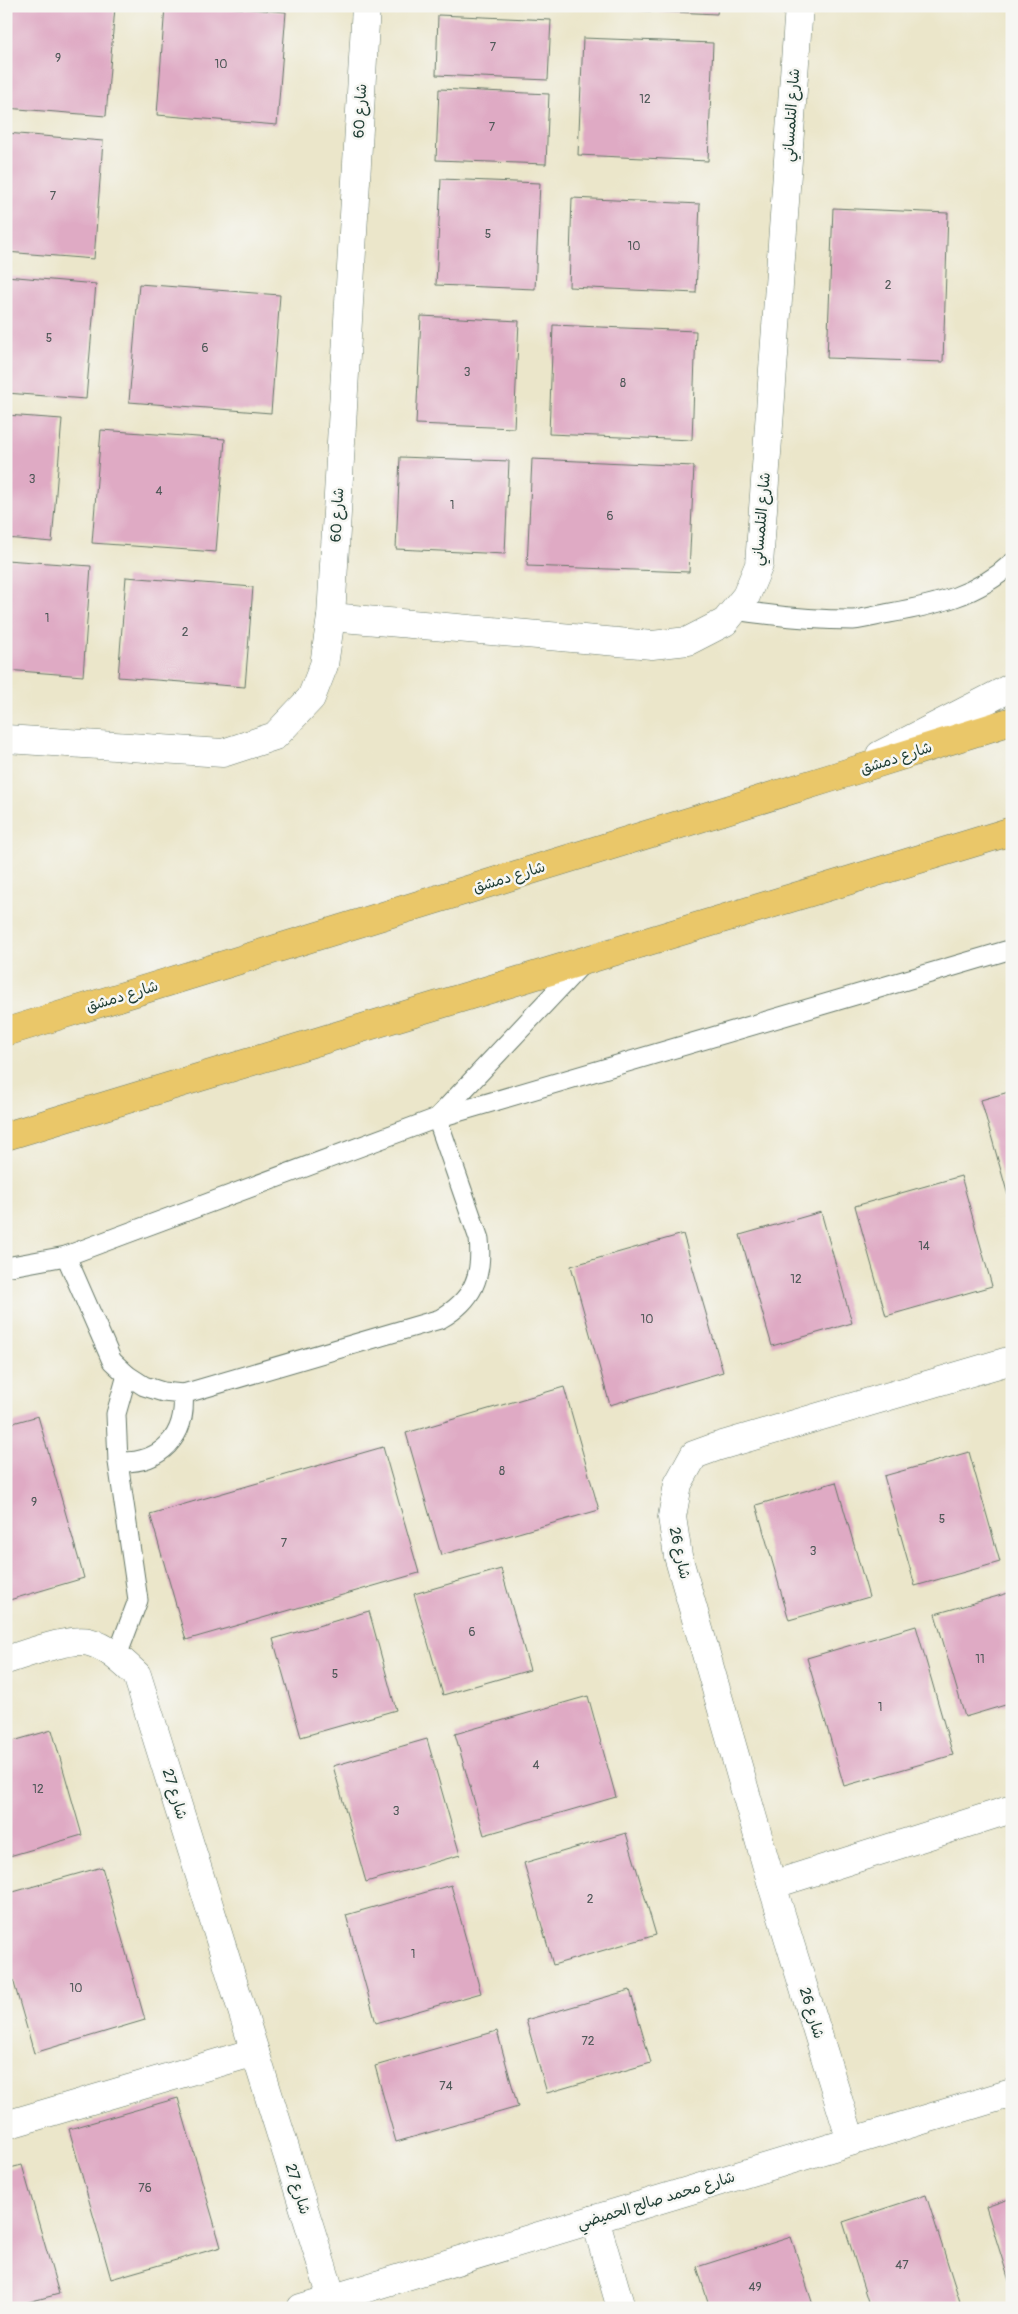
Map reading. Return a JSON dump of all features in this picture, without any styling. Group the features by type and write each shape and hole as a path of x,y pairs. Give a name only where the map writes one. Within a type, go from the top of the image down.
{"main road":[{"name":"شارع دمشق","path":"6,1032 1012,721"},
{"path":"6,1136 1012,831"}],"street":[{"name":"شارع 60","path":"6,739 223,753 275,736 310,698 324,665 331,617 366,6"},
{"name":"شارع التلمساني","path":"331,617 652,645 688,641 725,622 746,596 760,565 799,6"},
{"path":"837,776 1012,687"},
{"name":"شارع 26","path":"851,2141 772,1885 678,1556 672,1517 678,1484 694,1455 1012,1360"},
{"name":"شارع 27","path":"6,1660 57,1644 89,1642 117,1656 137,1675 332,2298"},
{"path":"772,1885 1012,1809"},
{"path":"6,2125 255,2052"},
{"name":"شارع محمد صالح الحميضي","path":"301,2308 1012,2092"},
{"path":"595,2219 621,2308"}],"lane":[{"path":"735,610 781,617 855,620 927,606 966,594 1001,573 1012,563"},
{"path":"6,1267 66,1256 437,1118 1012,949"},
{"path":"437,1118 585,960"},
{"path":"66,1256 112,1361 127,1375 144,1386 163,1392 183,1394 440,1319 454,1311 474,1286 479,1271 479,1239 437,1118"},
{"path":"117,1656 138,1600 118,1462 116,1414 127,1375"},
{"path":"118,1462 145,1460 157,1454 168,1445 182,1422 183,1394"}],"building":[{"path":"6,6 115,7 106,116 6,108"},
{"path":"165,6 214,6 286,12 277,125 157,115"},
{"path":"585,6 718,6 717,14 584,8"},
{"path":"438,15 551,20 548,80 436,75"},
{"path":"583,38 713,43 708,161 578,155"},
{"path":"439,89 549,94 546,164 436,160"},
{"path":"6,133 103,141 94,259 6,252"},
{"path":"441,179 540,183 535,289 436,285"},
{"path":"572,198 700,204 696,293 569,287"},
{"path":"833,208 948,213 943,362 827,358"},
{"path":"6,276 96,284 86,399 6,393"},
{"path":"139,284 280,295 271,413 129,402"},
{"path":"421,316 519,321 514,428 416,424"},
{"path":"553,325 696,331 692,440 549,434"},
{"path":"6,415 62,419 52,542 6,538"},
{"path":"101,430 225,439 216,552 92,543"},
{"path":"400,457 509,461 505,554 396,549"},
{"path":"532,459 694,466 689,572 527,566"},
{"path":"6,560 91,566 83,676 6,670"},
{"path":"126,577 253,587 245,687 118,677"},
{"path":"1012,1091 1012,1206 1011,1206 981,1100"},
{"path":"961,1176 992,1286 886,1316 855,1206"},
{"path":"821,1212 852,1323 772,1346 740,1235"},
{"path":"683,1234 723,1372 610,1405 571,1266"},
{"path":"564,1387 599,1510 441,1555 406,1433"},
{"path":"38,1416 84,1578 6,1601 6,1425"},
{"path":"383,1447 419,1573 186,1640 150,1514"},
{"path":"969,1452 1000,1562 915,1586 884,1476"},
{"path":"836,1482 869,1597 789,1620 756,1505"},
{"path":"501,1569 530,1670 443,1695 414,1594"},
{"path":"1012,1592 1012,1703 965,1717 935,1614"},
{"path":"369,1611 396,1710 301,1737 273,1639"},
{"path":"916,1626 953,1755 844,1786 807,1658"},
{"path":"588,1696 616,1797 484,1835 455,1734"},
{"path":"52,1730 82,1835 6,1857 6,1743"},
{"path":"427,1739 460,1855 366,1882 333,1766"},
{"path":"626,1833 656,1935 553,1965 524,1863"},
{"path":"102,1867 145,2020 34,2053 6,1955 6,1894"},
{"path":"451,1885 481,1993 376,2023 346,1915"},
{"path":"630,1990 651,2063 547,2093 526,2020"},
{"path":"497,2031 518,2107 396,2142 375,2066"},
{"path":"178,2098 221,2247 111,2279 69,2129"},
{"path":"22,2165 59,2294 6,2308 6,2169"},
{"path":"926,2195 962,2308 870,2308 843,2222"},
{"path":"1012,2198 1012,2287 1011,2287 986,2207"},
{"path":"791,2237 814,2308 710,2308 697,2267"}]}
